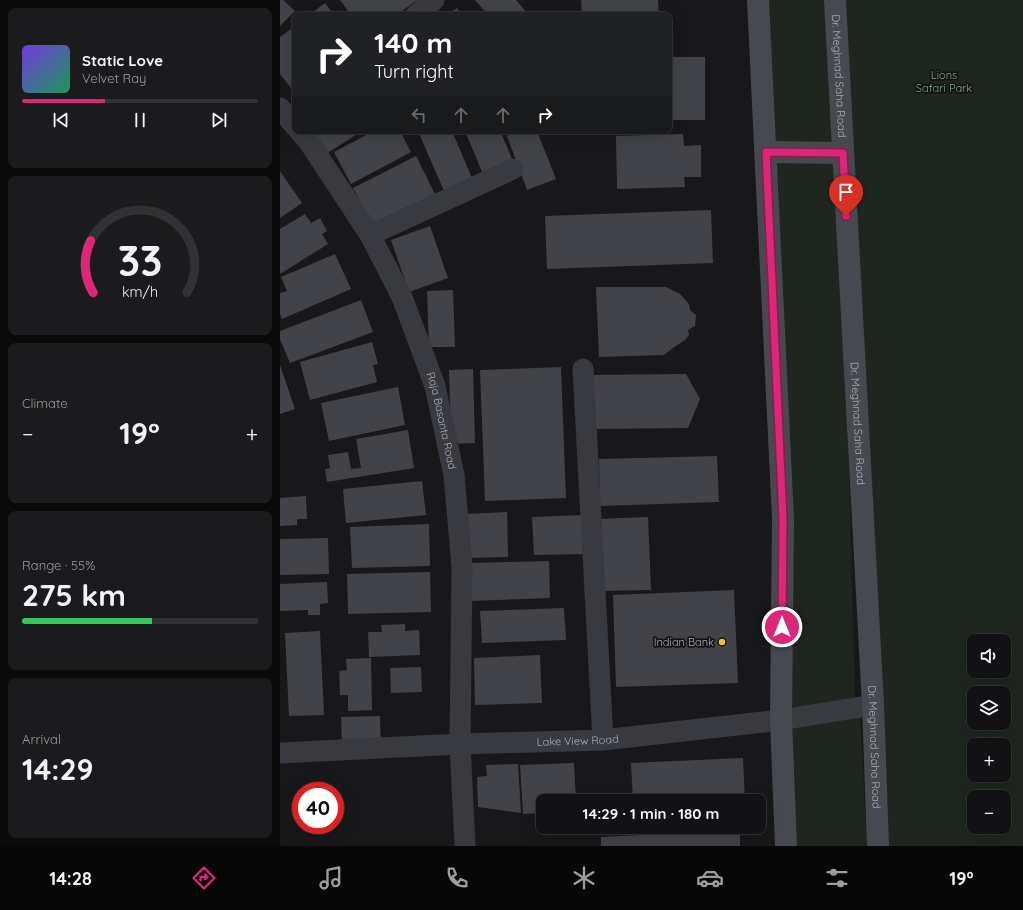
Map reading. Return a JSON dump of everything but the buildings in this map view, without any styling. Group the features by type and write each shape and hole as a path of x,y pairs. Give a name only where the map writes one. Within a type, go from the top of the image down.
{"street":[{"path":"420,12 434,0"},
{"path":"758,0 783,519 781,720 786,846"},
{"name":"Dr. Meghnad Saha Road","path":"834,0 873,705 878,846"},
{"name":"Raja Basanta Road","path":"302,134 370,235 402,297 435,386 454,475 462,567 460,744 465,846"},
{"path":"766,152 843,153"},
{"path":"370,235 513,169"},
{"path":"583,369 603,740"},
{"name":"Lake View Road","path":"280,753 460,744 603,740 781,720 873,705"}],"green space":[{"path":"762,0 828,0 844,277 855,701 791,712"},
{"name":"Lions Safari Park","path":"837,0 1023,0 1023,846 879,846"},
{"path":"860,713 867,846 795,846 790,726"}],"place":[{"name":"Indian Bank","path":"722,642"}],"route":[{"path":"782,627 783,519 766,152 843,153 846,216"}]}
